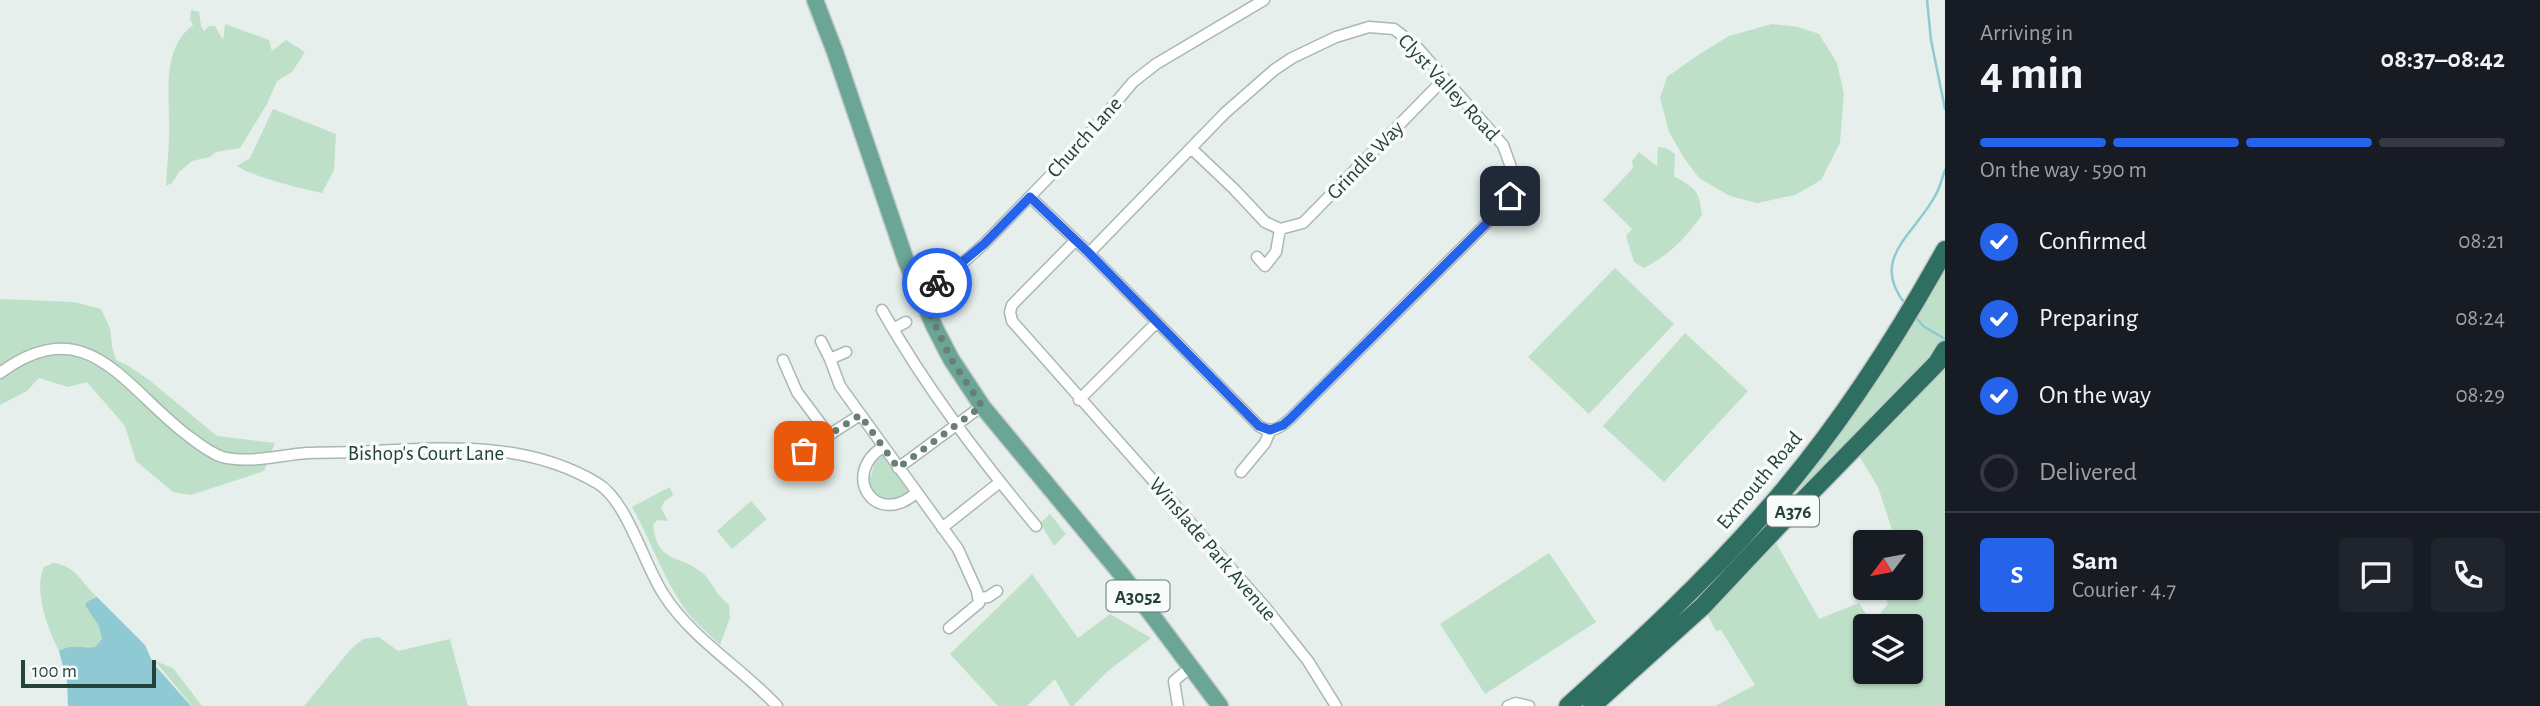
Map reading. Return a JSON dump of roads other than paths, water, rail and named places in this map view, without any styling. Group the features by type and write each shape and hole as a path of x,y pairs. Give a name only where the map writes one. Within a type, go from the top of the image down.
{"highway":[{"name":"Exmouth Road","path":"1568,706 1670,612 1767,510 1845,410 1905,320 1945,250"},
{"name":"Exmouth Road","path":"1592,706 1703,606 1937,363 1945,350"}],"main road":[{"name":"A3052","path":"816,0 906,261 951,359 982,406 1118,569 1220,706"}],"street":[{"name":"Church Lane","path":"921,295 984,244 1080,145 1133,82 1156,64 1264,0"},
{"name":"Clyst Valley Road","path":"1089,253 1225,113 1274,70 1292,58 1359,29 1394,29 1416,47 1503,145 1512,170 1513,186 1510,196 1475,236 1290,419 1270,430 1265,443 1241,472"},
{"name":"Grindle Way","path":"1280,229 1303,223 1444,79"},
{"path":"1192,149 1265,222 1280,229 1276,252 1267,268 1257,257"},
{"path":"1030,197 1089,253 1259,426 1270,430"},
{"name":"Winslade Park Avenue","path":"1075,241 1012,305 1012,321 1079,400 1265,607 1308,661 1336,706"},
{"path":"882,310 916,370 978,455 1036,526"},
{"path":"893,330 906,322"},
{"path":"1079,400 1156,323"},
{"path":"821,341 841,386 860,415 958,549 980,598 979,603 949,628"},
{"name":"Bishop's Court Lane","path":"0,373 33,352 63,349 94,357 111,365 181,431 203,447 221,456 239,460 307,453 485,448 531,455 564,465 600,484 611,494 621,509 657,585 674,610 693,633 777,706"},
{"path":"830,359 846,352"},
{"path":"783,360 797,392 829,435"},
{"path":"898,468 982,406"},
{"path":"804,451 860,415"},
{"path":"883,447 871,455 863,470 863,482 868,495 877,502 892,506 905,502 916,493"},
{"path":"942,528 1000,482"},
{"path":"980,598 988,597 997,591"},
{"path":"1178,706 1174,681 1192,666"},
{"path":"1508,706 1516,703 1529,706"}],"water":[{"path":"97,597 145,645 153,663 191,706 68,706 67,682 59,651 72,647 95,647 102,639 99,626 85,605"}],"waterway":[{"path":"1927,0 1931,40 1945,109"},
{"path":"1906,305 1896,289 1892,274 1893,260 1899,247 1935,196 1945,170"},
{"path":"1914,315 1923,326 1945,339"}]}
